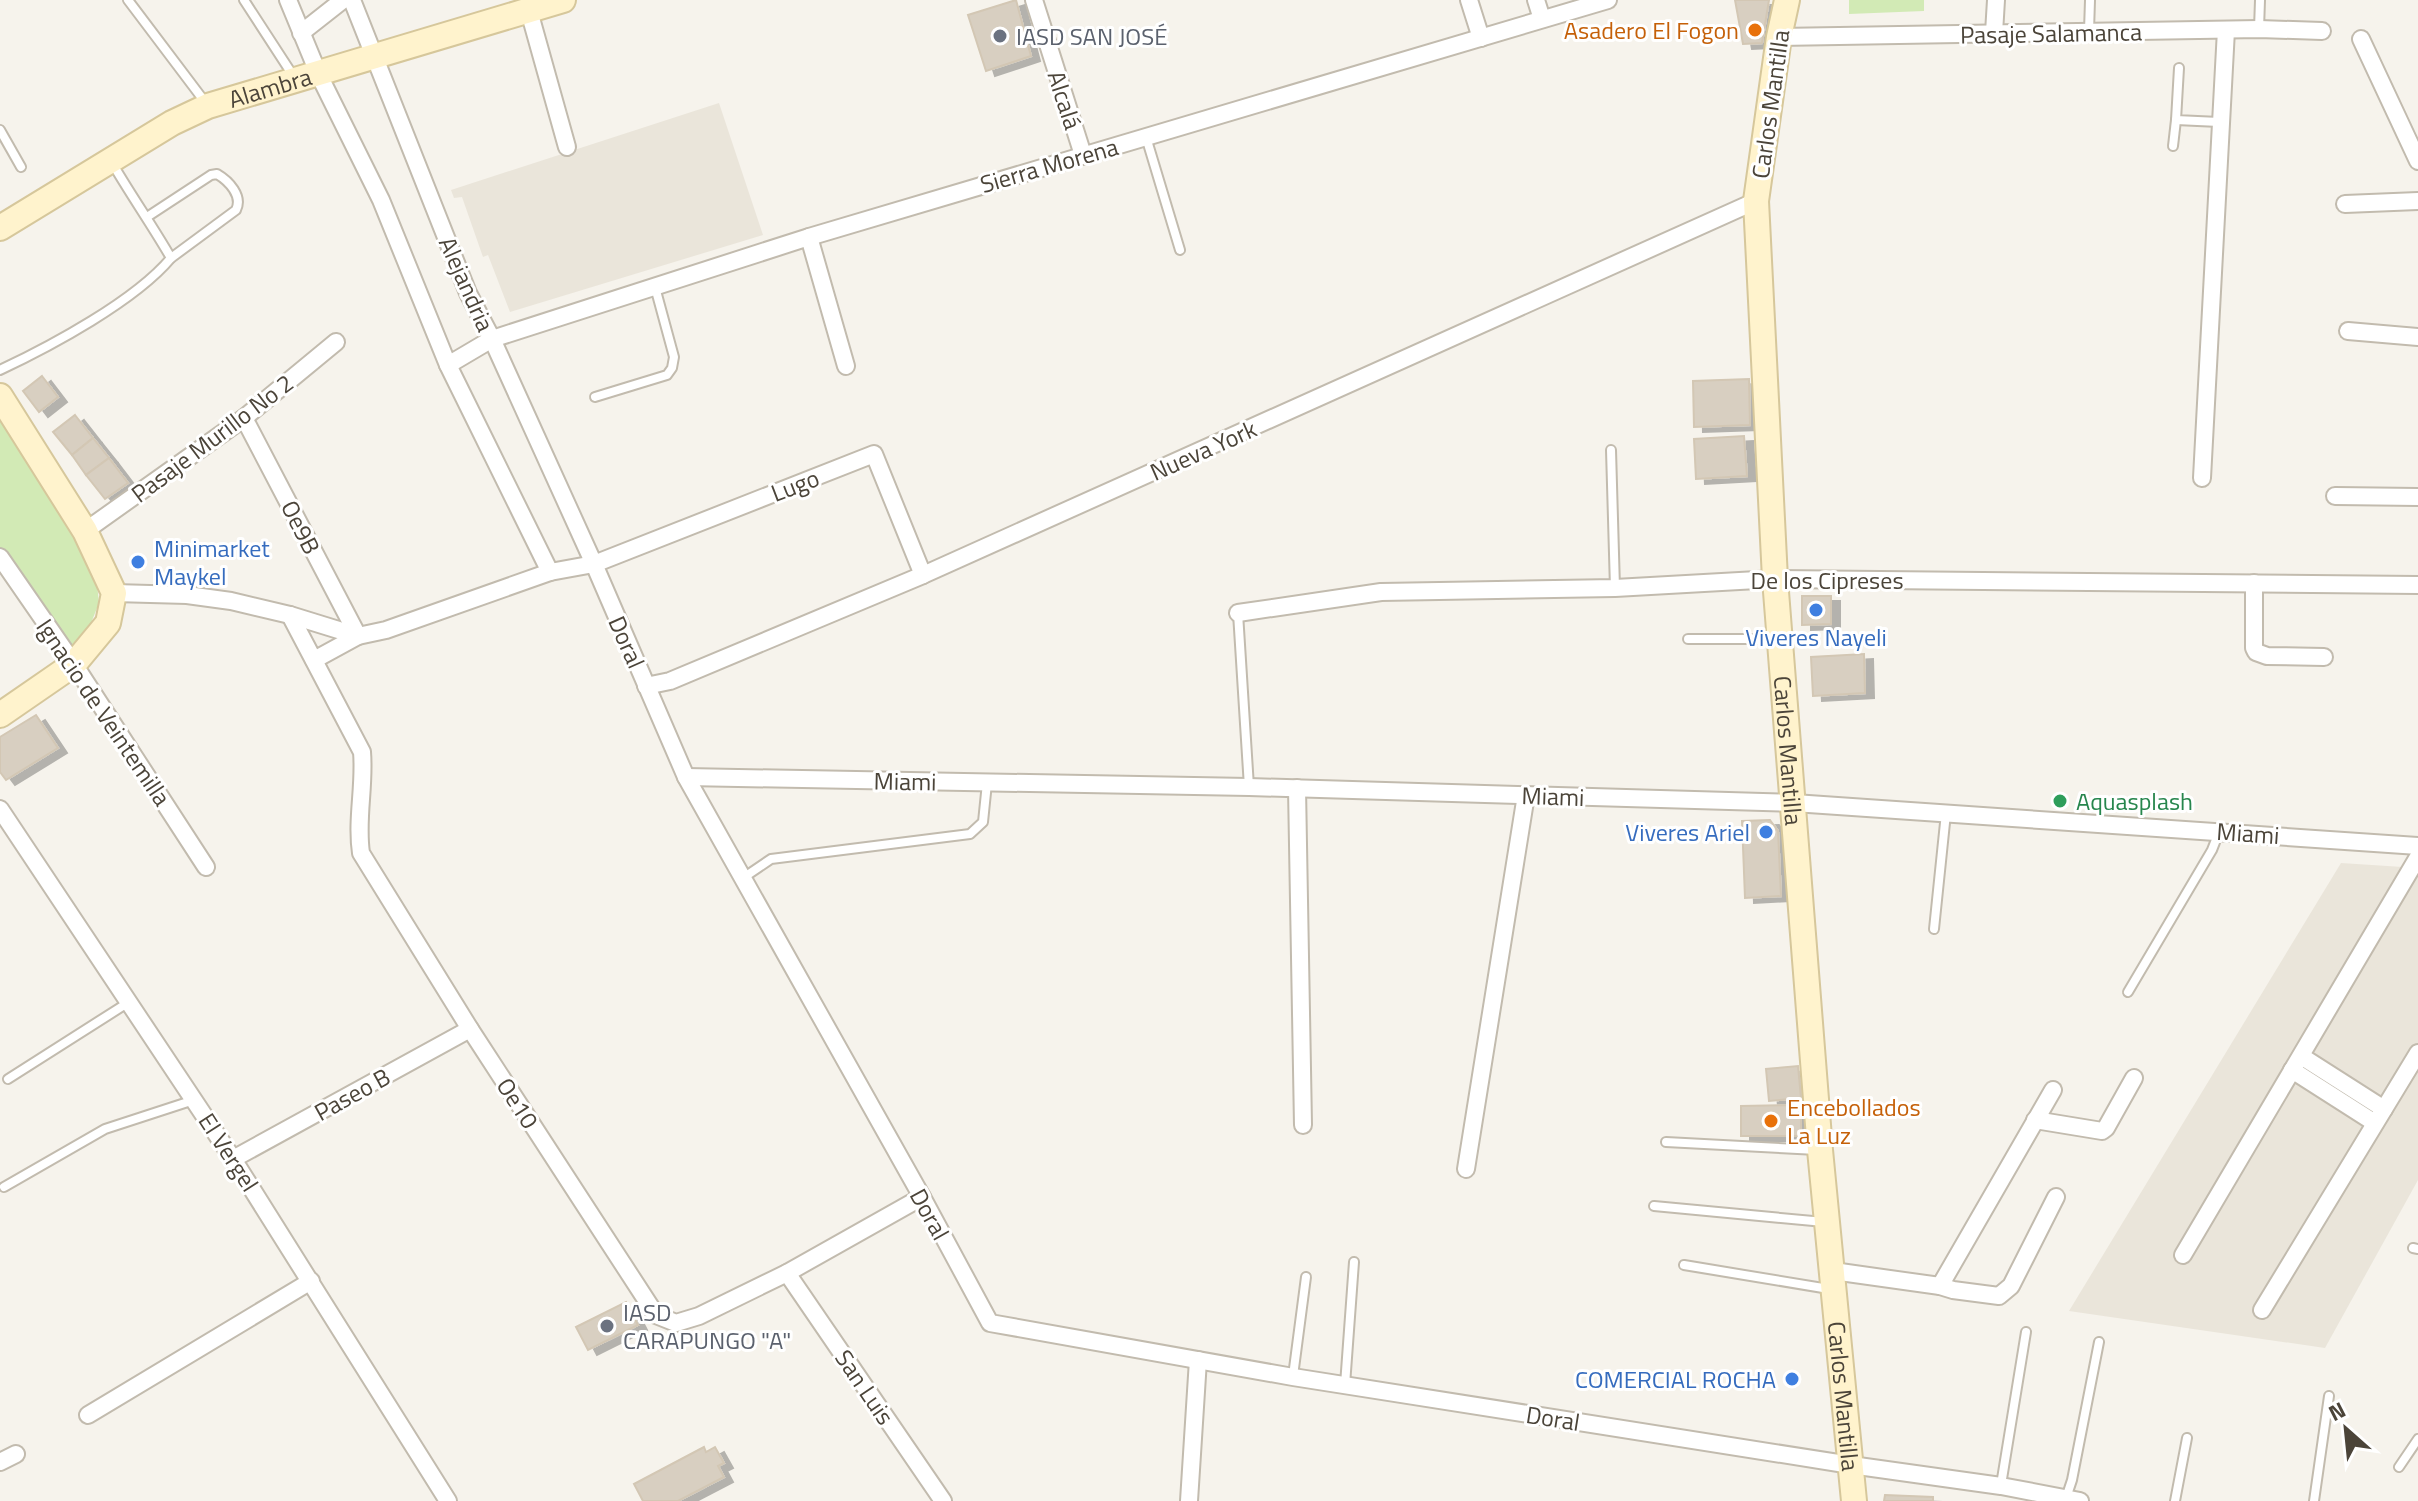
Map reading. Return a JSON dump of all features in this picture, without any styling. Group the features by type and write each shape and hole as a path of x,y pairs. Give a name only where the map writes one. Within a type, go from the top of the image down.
{"street":[{"path":"288,0 301,33 308,78 381,200 448,365 550,572"},
{"path":"301,33 343,0"},
{"name":"Alejandria","path":"352,0 468,293 594,564"},
{"name":"Alambra","path":"0,228 172,123 208,106 563,0"},
{"name":"Alcalá","path":"1034,0 1083,155"},
{"path":"1469,0 1481,38"},
{"path":"1536,0 1542,19"},
{"name":"Sierra Morena","path":"448,365 492,339 809,237 1608,0"},
{"name":"Carlos Mantilla","path":"1787,0 1756,201 1775,579 1820,1150 1854,1501"},
{"path":"1994,33 1996,0"},
{"path":"529,11 567,147"},
{"name":"Pasaje Salamanca","path":"1779,37 2259,29 2322,31"},
{"path":"2202,478 2226,30"},
{"path":"2361,39 2418,161"},
{"name":"Nueva York","path":"646,686 670,681 923,575 1756,201"},
{"path":"2345,204 2418,201"},
{"path":"809,237 846,366"},
{"path":"2348,331 2418,337"},
{"name":"Pasaje Murillo No 2","path":"85,531 244,418 336,342"},
{"path":"0,396 85,531 114,593 108,623 74,664 0,715"},
{"name":"Oe9B","path":"244,418 358,636"},
{"name":"Lugo","path":"594,564 874,454 923,575"},
{"path":"2335,496 2418,497"},
{"name":"Ignacio de Veintemilla","path":"0,557 74,664 206,867"},
{"path":"314,660 358,636 386,630 550,572 594,564"},
{"name":"Doral","path":"594,564 686,777 990,1323 1293,1377 2001,1486 2073,1500"},
{"name":"De los Cipreses","path":"1238,613 1381,592 1615,588 1775,579 2418,585"},
{"path":"2254,583 2256,652 2267,656 2324,657"},
{"path":"114,593 187,595 231,601 358,636"},
{"name":"Oe10","path":"290,615 362,752 358,831 361,853 470,1029 656,1315 676,1323 699,1316 787,1273 922,1197"},
{"name":"Miami","path":"686,777 1297,788 1794,803 2418,846"},
{"path":"1297,788 1303,1125"},
{"path":"1466,1169 1526,795"},
{"name":"El Vergel","path":"0,809 195,1100 448,1501"},
{"path":"2183,1255 2418,857"},
{"name":"Paseo B","path":"233,1159 470,1029"},
{"path":"2262,1310 2418,1053"},
{"path":"2296,1063 2380,1116"},
{"path":"2035,1120 2102,1131 2134,1078"},
{"path":"1940,1286 2053,1090"},
{"path":"1834,1281 1940,1286 1999,1296 2011,1286 2056,1197"},
{"name":"San Luis","path":"787,1273 943,1501"},
{"path":"88,1415 311,1281"},
{"path":"1189,1501 1198,1360"},
{"path":"0,1462 16,1454"}],"lane":[{"path":"128,0 208,106"},
{"path":"244,0 308,78"},
{"path":"2089,32 2090,0"},
{"path":"2259,29 2260,0"},
{"path":"2173,146 2179,68"},
{"path":"2176,120 2219,122"},
{"path":"0,130 21,167"},
{"path":"1146,137 1180,250"},
{"path":"110,160 171,258"},
{"path":"0,370 102,315 236,210 239,196 217,174 211,175 147,217"},
{"path":"595,397 667,375 672,368 674,357 654,286"},
{"path":"1611,450 1615,588"},
{"path":"1238,613 1249,787"},
{"path":"1688,639 1781,639"},
{"path":"743,878 771,859 970,834 983,822 987,782"},
{"path":"1934,929 1946,813"},
{"path":"2128,992 2212,850 2220,831"},
{"path":"8,1079 129,1002"},
{"path":"4,1187 105,1129 195,1100"},
{"path":"1666,1142 1820,1150"},
{"path":"1654,1206 1828,1222"},
{"path":"1345,1385 1354,1262"},
{"path":"1684,1265 1834,1281"},
{"path":"1293,1377 1306,1277"},
{"path":"2001,1486 2026,1332"},
{"path":"2073,1500 2072,1480 2099,1342"},
{"path":"2314,1501 2329,1396"},
{"path":"2175,1501 2187,1438"},
{"path":"2399,1467 2418,1439"}],"shaded area":[{"path":"719,103 763,235 510,312 488,255 483,257 462,197 454,198 451,190"},
{"path":"2341,863 2418,868 2418,1180 2325,1348 2069,1311"}],"green space":[{"path":"1849,0 1924,0 1924,11 1849,14"},
{"path":"0,417 96,574 99,603 87,633 70,654 0,553"}],"building":[{"name":"IASD SAN JOSÉ","path":"1016,0 1031,56 986,71 968,15"},
{"path":"1735,0 1769,0 1762,43 1743,44"},
{"path":"42,376 58,397 39,412 23,391"},
{"path":"1749,379 1750,425 1694,427 1693,381"},
{"path":"75,415 93,438 72,455 53,432"},
{"path":"1744,436 1747,476 1696,479 1694,439"},
{"path":"93,438 109,458 86,475 72,455"},
{"path":"109,458 128,483 105,499 86,475"},
{"name":"Viveres Nayeli","path":"1802,596 1831,596 1831,624 1802,625"},
{"path":"1864,654 1865,693 1813,696 1811,657"},
{"path":"36,715 58,748 6,780 0,772 0,737"},
{"path":"1770,820 1778,831 1781,896 1745,898 1742,821"},
{"path":"1798,1066 1801,1098 1769,1101 1766,1069"},
{"name":"Encebollados La Luz","path":"1801,1105 1801,1136 1741,1136 1741,1106"},
{"name":"IASD CARAPUNGO \"A\"","path":"626,1302 638,1325 588,1350 576,1327"},
{"path":"704,1447 706,1452 715,1447 724,1463 718,1466 724,1477 678,1501 643,1501 634,1484"},
{"path":"1885,1495 1933,1497 1933,1501 1884,1501"}],"place":[{"name":"Asadero El Fogon","path":"1755,30"},
{"name":"IASD SAN JOSÉ","path":"1000,36"},
{"name":"Minimarket Maykel","path":"138,562"},
{"name":"Viveres Nayeli","path":"1816,610"},
{"name":"Aquasplash","path":"2060,801"},
{"name":"Viveres Ariel","path":"1766,832"},
{"name":"Encebollados La Luz","path":"1771,1121"},
{"name":"IASD CARAPUNGO \"A\"","path":"607,1326"},
{"name":"COMERCIAL ROCHA","path":"1792,1379"}]}
